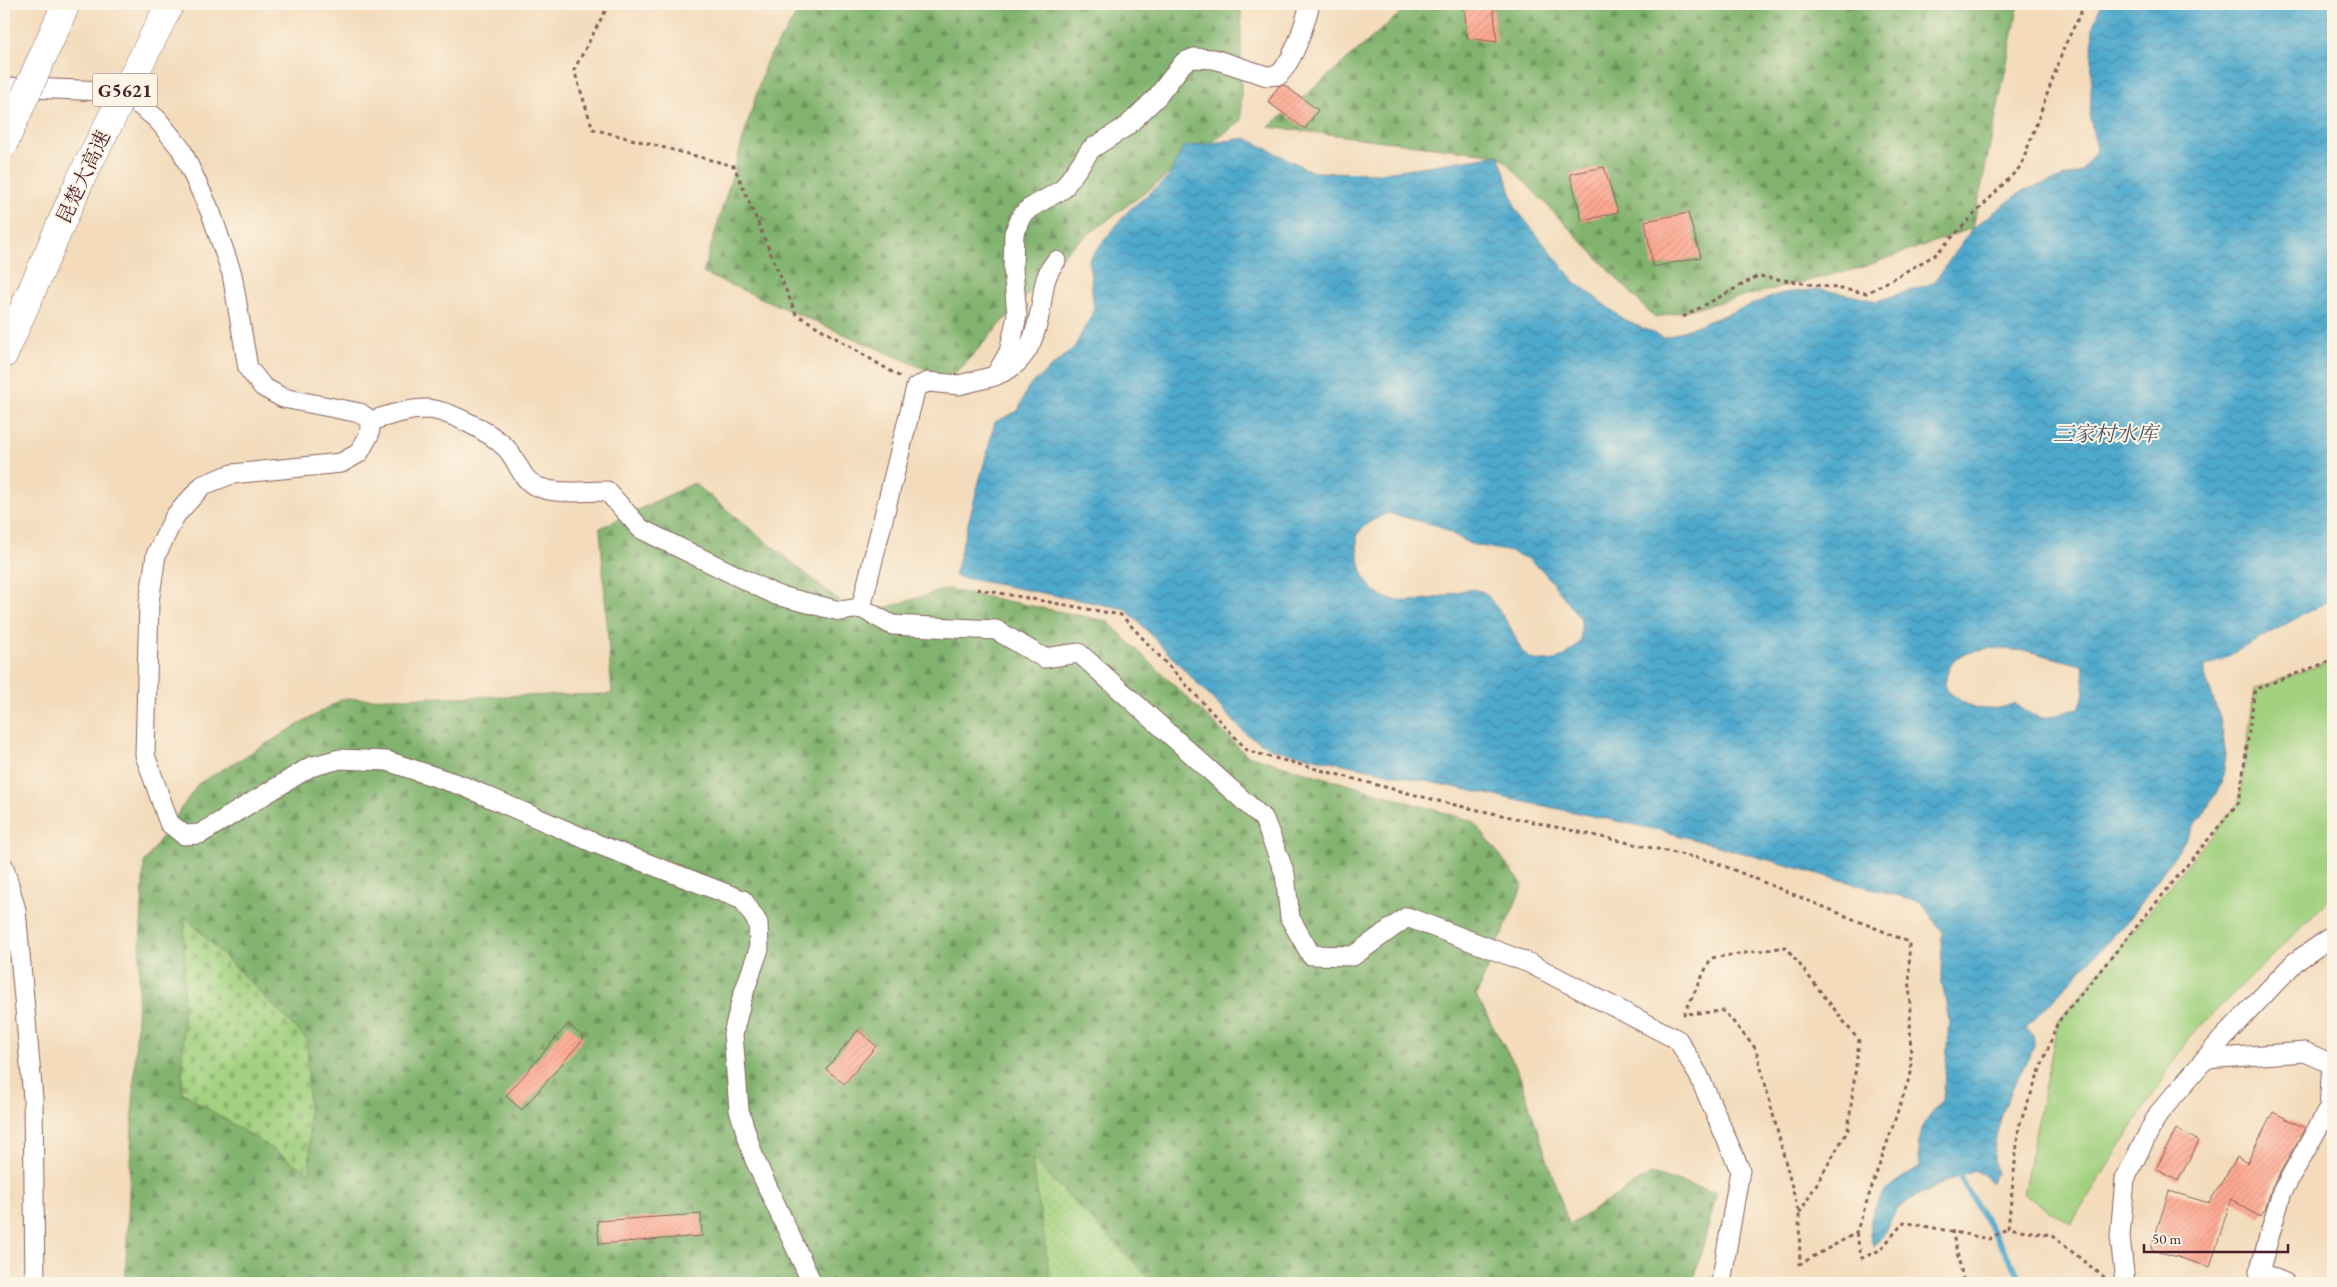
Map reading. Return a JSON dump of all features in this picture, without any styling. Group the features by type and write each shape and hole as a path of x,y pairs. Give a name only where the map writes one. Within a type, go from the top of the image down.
{"highway":[{"path":"4,143 66,4"},
{"name":"昆楚大高速","path":"4,354 81,178 170,4"}],"street":[{"path":"995,376 1009,352 1017,316 1013,268 1014,232 1022,215 1030,208 1063,189 1091,149 1127,126 1157,97 1184,62 1194,58 1214,60 1268,76 1279,75 1289,63 1303,30 1310,4"},
{"path":"4,88 105,91 133,100 157,119 181,149 211,213 232,274 248,368 263,387 283,398 360,413 371,422"},
{"path":"861,608 916,387 928,382 959,385 995,376 1010,370 1026,354 1040,313 1043,283 1048,270 1056,261"},
{"path":"371,422 392,413 428,409 469,422 506,447 522,475 537,487 558,492 607,491 641,530 776,595 840,611 861,608 892,625 996,630 1044,658 1079,652 1264,819 1285,874 1290,918 1311,955 1353,956 1408,917 1529,963 1678,1040 1699,1076 1740,1170 1721,1283"},
{"path":"371,422 369,435 359,453 341,463 232,474 203,485 175,516 156,555 150,602 145,755 169,823 184,835 200,834 310,767 340,759 387,761 463,786 597,844 744,900 758,922 759,949 742,998 733,1034 739,1110 754,1158 812,1283"},
{"path":"4,867 16,910 33,1098 35,1283"},
{"path":"2125,1283 2120,1236 2125,1179 2158,1114 2205,1059 2295,962 2333,936"},
{"path":"2205,1059 2306,1052 2332,1064 2329,1108 2282,1192 2259,1272 2285,1283"}],"path":[{"path":"609,4 574,70 592,129 734,166 796,314 916,387"},
{"path":"1683,317 1758,276 1867,293 1935,255 2021,166 2065,45 2085,4"},
{"path":"977,589 1121,615 1248,751 1446,802 1712,861 1909,942 1911,1073 1856,1233 1862,1258 1880,1250 1904,1222 1952,1230 1989,1239 2008,1228 2051,1235 2112,1283"},
{"path":"2008,1228 2019,1126 2058,1022 2239,802 2255,690 2333,660"},
{"path":"1800,1214 1848,1130 1859,1041 1786,947 1711,958 1684,1014 1724,1011 1756,1049 1800,1214 1800,1264 1856,1233"},
{"path":"1952,1230 1964,1283"}],"green space":[{"path":"803,4 1241,4 1241,121 1070,248 950,380 703,273 766,62"},
{"path":"1411,4 2019,4 1973,228 1860,268 1655,318 1499,155 1269,127"},
{"path":"694,483 858,616 947,589 1107,621 1247,755 1473,821 1523,885 1476,996 1518,1071 1569,1225 1651,1174 1717,1193 1693,1283 125,1283 144,863 198,784 342,699 612,694 600,528"},
{"path":"2333,660 2333,896 2189,1037 2071,1224 2023,1194 2058,1022 2239,802 2255,689"},
{"path":"185,917 307,1040 310,1173 182,1092"},
{"path":"1032,1159 1155,1283 1051,1283"}],"water":[{"name":"三家村水库","path":"2101,4 2333,4 2333,598 2212,665 2205,665 2205,676 2220,718 2226,755 2222,783 2206,810 2133,915 2026,1028 2033,1036 2035,1047 2004,1108 1995,1143 1994,1159 1997,1173 1990,1183 1984,1175 1974,1170 1922,1193 1897,1210 1881,1238 1874,1246 1870,1237 1870,1228 1874,1209 1883,1194 1895,1182 1920,1166 1918,1147 1923,1125 1943,1099 1949,1021 1941,977 1942,932 1921,902 1659,830 1272,749 1246,734 1126,609 954,576 995,422 1018,411 1028,387 1074,348 1094,310 1089,259 1129,210 1169,177 1183,147 1246,138 1313,172 1380,173 1499,155 1516,209 1574,281 1623,319 1664,338 1782,293 1821,289 1877,301 1933,283 1973,228 2024,190 2081,172 2097,149 2090,120 2093,26","holes":["1388,513 1439,526 1470,544 1511,552 1528,559 1543,571 1581,619 1581,641 1561,658 1552,661 1537,660 1525,655 1505,619 1488,595 1483,592 1478,590 1459,591 1425,600 1408,601 1394,600 1382,596 1372,589 1365,577 1360,562 1357,542 1363,527","1989,648 2027,651 2082,665 2084,687 2079,708 2046,718 2033,715 2015,703 2005,707 1986,709 1977,708 1961,701 1945,688 1946,678 1952,663 1970,652"]}],"building":[{"path":"1464,4 1493,4 1497,42 1467,38"},
{"path":"1284,85 1318,110 1305,129 1268,102 1279,86"},
{"path":"1604,167 1618,212 1582,221 1570,174"},
{"path":"1688,213 1701,257 1653,267 1645,221"},
{"path":"568,1024 584,1038 522,1110 506,1096"},
{"path":"858,1030 876,1046 844,1084 826,1069"},
{"path":"2273,1112 2305,1128 2272,1187 2265,1210 2260,1217 2231,1199 2210,1267 2151,1249 2169,1191 2209,1203 2237,1157 2247,1163"},
{"path":"2176,1129 2199,1141 2178,1181 2156,1169"},
{"path":"701,1214 702,1236 599,1244 597,1221"}],"waterway":[{"path":"1959,1176 2024,1283"}]}
